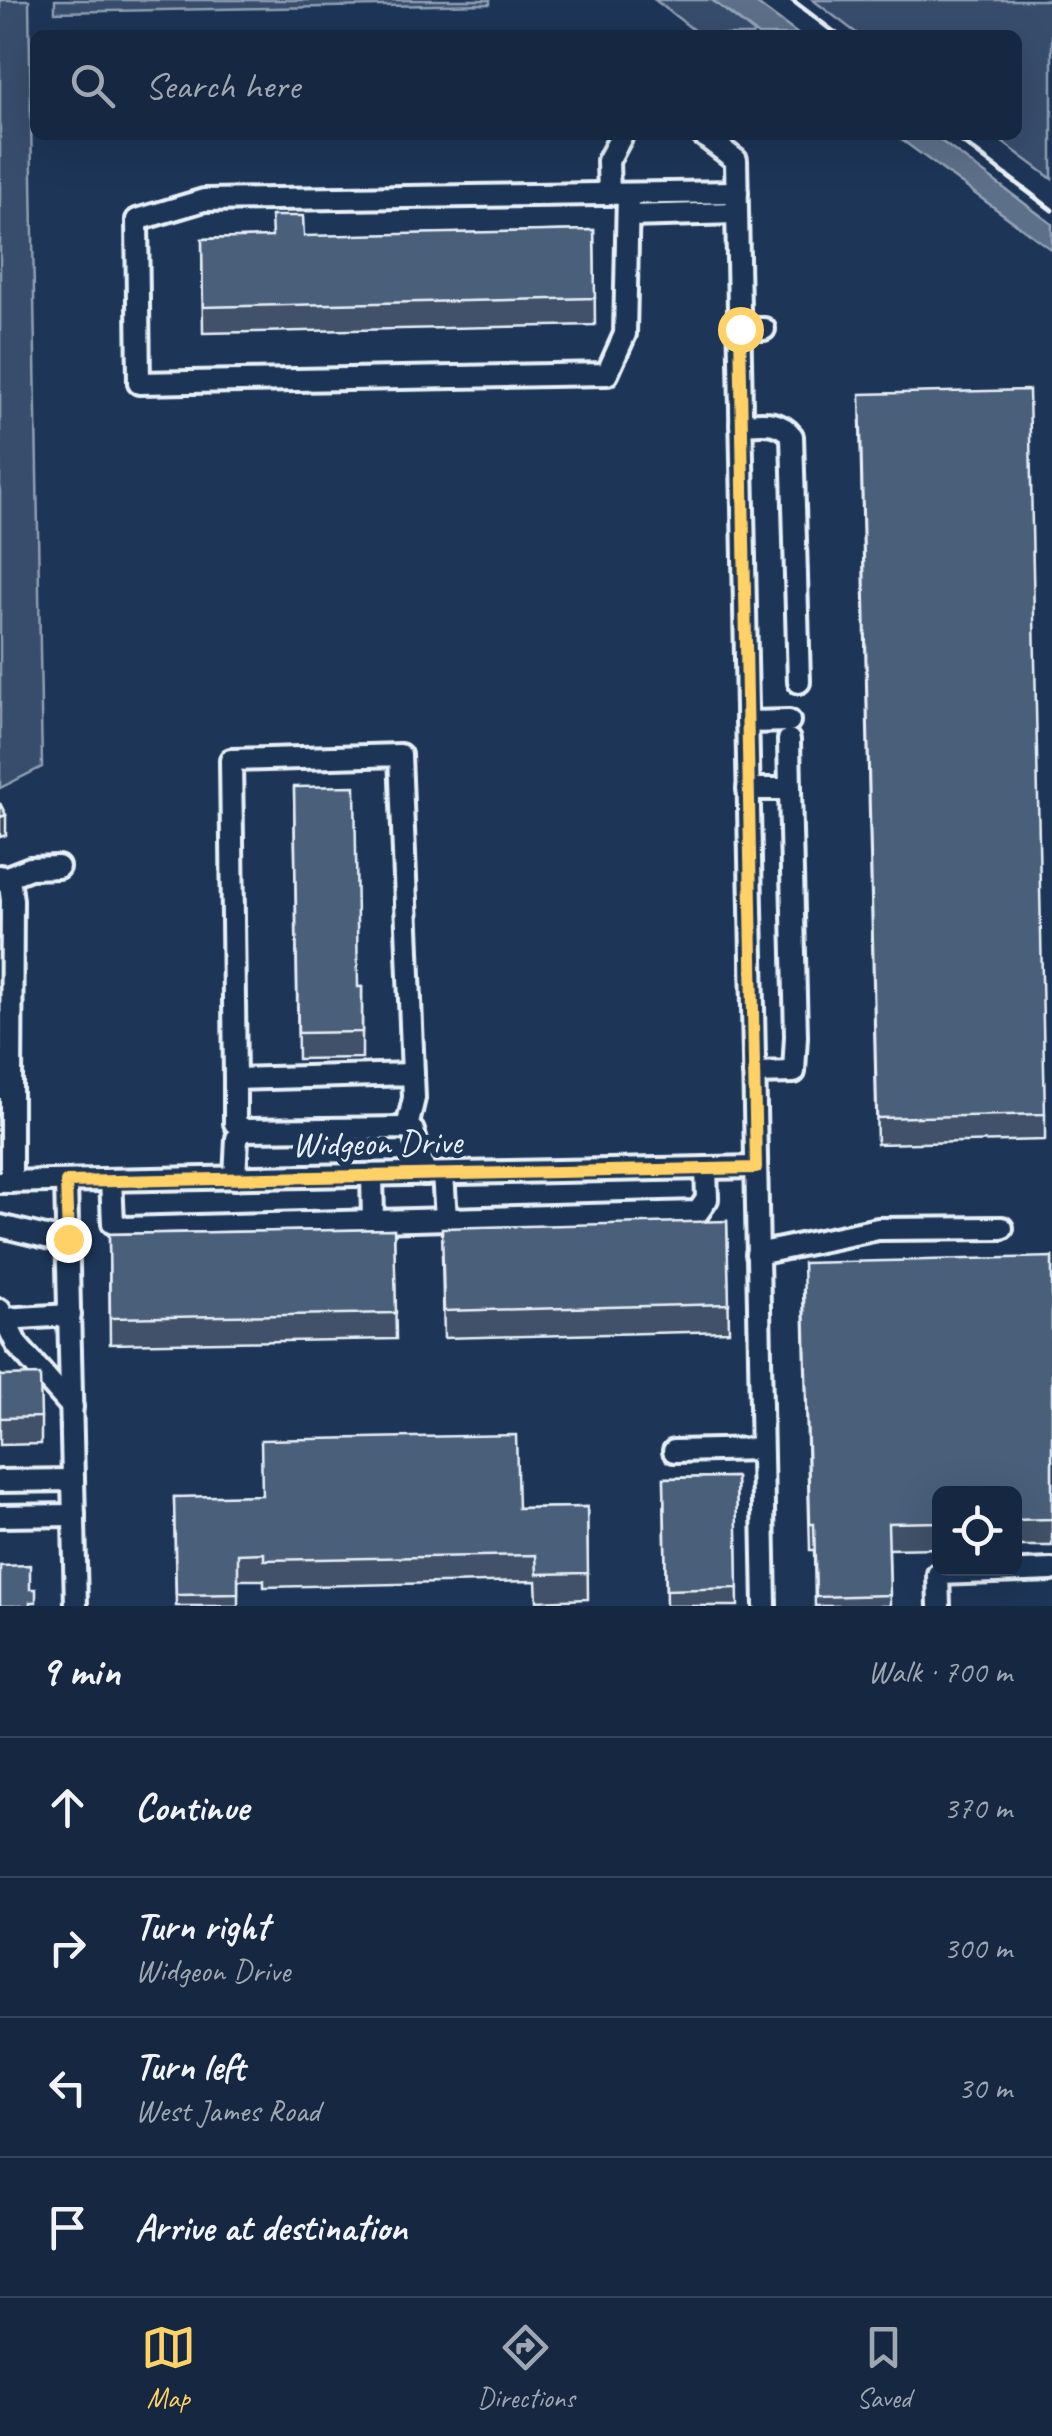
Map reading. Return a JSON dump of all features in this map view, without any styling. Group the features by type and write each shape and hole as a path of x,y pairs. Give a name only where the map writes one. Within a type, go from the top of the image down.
{"street":[{"path":"619,140 608,160 622,202 626,334 607,374 138,384 136,220 204,200 622,202 737,202"},
{"path":"710,140 736,160 764,1606"},
{"path":"740,329 764,329"},
{"path":"741,424 770,422 784,426 792,436 798,682"},
{"path":"747,722 789,730 796,1036 794,1072 754,1073"},
{"path":"407,1128 414,1098 400,754 231,760 236,1123 244,1130 407,1128 413,1132 434,1174 446,1218"},
{"path":"748,790 790,789"},
{"path":"6,1182 12,900 10,885 2,877 30,868 58,866"},
{"path":"235,1079 413,1074"},
{"path":"235,1178 236,1138 244,1130"},
{"path":"111,1180 113,1222 125,1228 698,1212 707,1199 706,1168"},
{"name":"Widgeon Drive","path":"6,1182 756,1168"},
{"path":"372,1175 373,1220"},
{"path":"66,1182 76,1606"},
{"path":"0,1226 68,1239"},
{"path":"757,1254 878,1229 1002,1228"},
{"path":"70,1316 2,1314 17,1346 72,1406"},
{"path":"674,1451 761,1450"},
{"path":"0,1481 74,1480"},
{"path":"0,1516 74,1515"},
{"path":"939,1606 938,1574 1052,1570"}],"shaded area":[{"path":"0,0 29,0 42,767 0,788"},
{"path":"55,0 490,0 490,4 55,12"},
{"path":"655,0 712,0 750,30 694,30"},
{"path":"712,0 752,0 792,30 751,30"},
{"path":"813,0 1052,0 1052,179 1000,140 1022,140 1022,30 852,30"},
{"path":"902,140 940,140 1052,224 1052,250"}],"building":[{"path":"271,216 303,216 304,236 594,230 595,298 203,307 202,239 272,237"},
{"path":"1029,390 1045,1114 877,1118 860,394"},
{"path":"355,786 362,1032 298,1033 294,787"},
{"path":"727,1221 729,1304 444,1311 442,1228"},
{"path":"394,1229 396,1313 110,1318 109,1234"},
{"path":"1052,1257 1052,1519 1022,1520 1022,1486 932,1486 932,1522 888,1523 890,1595 816,1597 814,1524 810,1524 803,1263"},
{"path":"40,1375 41,1417 0,1418 0,1376"},
{"path":"516,1435 518,1508 587,1507 588,1573 537,1574 536,1555 264,1560 264,1553 238,1554 238,1594 176,1595 174,1497 262,1495 261,1440"},
{"path":"736,1477 738,1588 666,1590 664,1478"},
{"path":"30,1565 30,1589 36,1589 36,1602 30,1602 30,1606 0,1606 0,1566"}],"railway":[{"path":"792,0 831,30"},
{"path":"960,140 1052,210"}],"route":[{"path":"68,1239 66,1182 756,1168 740,329"}]}
